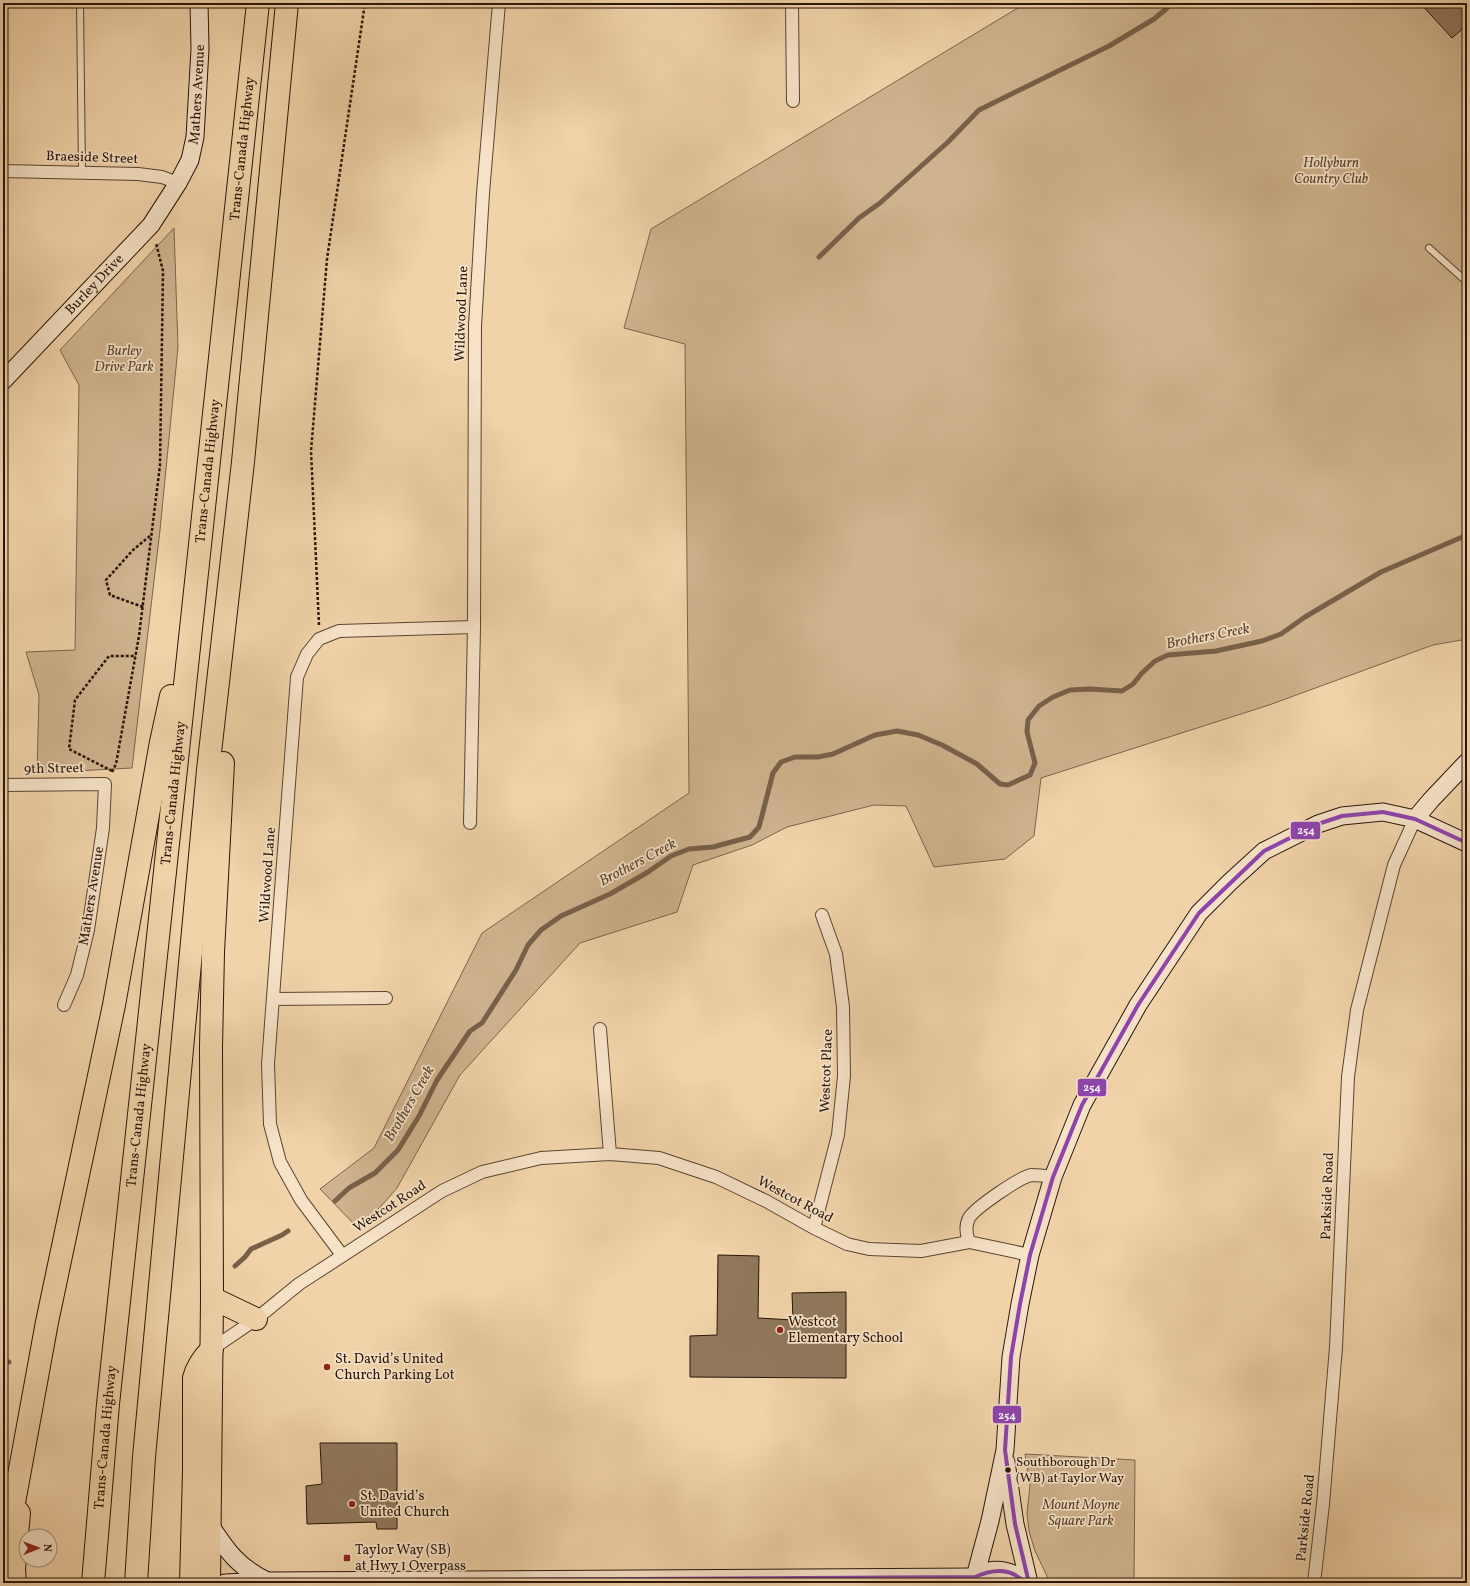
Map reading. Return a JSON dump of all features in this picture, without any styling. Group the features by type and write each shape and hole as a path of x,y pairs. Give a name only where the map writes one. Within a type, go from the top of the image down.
{"highway":[{"name":"Trans-Canada Highway","path":"94,1583 96,1535 109,1396 258,3"},
{"path":"136,1583 139,1534 208,770 243,462 286,3"},
{"path":"209,1583 212,1349 211,1047 213,952 218,848 243,462"},
{"path":"3,1535 13,1508 47,1322 114,1005 161,742 195,585"},
{"path":"212,1298 256,1319"},
{"path":"192,1583 194,1378 196,1368 201,1360 212,1349"},
{"path":"15,1583 14,1569 25,1440"}],"street":[{"name":"Mathers Avenue","path":"178,183 190,160 195,137 200,49 199,3"},
{"name":"Wildwood Lane","path":"470,823 474,627 475,326 483,193 499,3"},
{"path":"792,3 793,101"},
{"name":"Braeside Street","path":"4,172 150,176 162,177 178,183"},
{"name":"Burley Drive","path":"3,381 151,225 178,183"},
{"name":"Wildwood Lane","path":"342,1256 301,1200 280,1162 270,1124 268,1064 274,999 296,677 306,654 319,639 339,631 474,627"},
{"path":"1415,819 1436,794 1467,762"},
{"name":"Mathers Avenue","path":"64,1005 77,975 88,930 103,828 105,784"},
{"name":"9th Street","path":"3,785 105,784"},
{"path":"972,1580 990,1521 1005,1450 1011,1357 1020,1304 1030,1255 1053,1177 1082,1105 1138,1005 1199,913 1264,851 1318,824 1342,816 1382,812 1415,819 1467,843"},
{"name":"Parkside Road","path":"1314,1583 1323,1504 1336,1346 1348,1078 1357,1010 1394,865 1415,819"},
{"name":"Westcot Place","path":"814,1228 838,1135 844,1076 843,1007 836,954 822,915"},
{"path":"274,999 386,998"},
{"path":"600,1029 610,1154"},
{"name":"Westcot Road","path":"212,1349 256,1319 299,1284 442,1191 482,1172 541,1158 610,1154 659,1158 716,1177 766,1201 814,1228 847,1244 869,1249 921,1251 969,1242 1030,1255"},
{"path":"969,1242 966,1234 966,1227 969,1218 992,1196 1030,1175 1053,1177"},
{"path":"1005,1450 1015,1524 1029,1583"},
{"path":"210,1524 227,1550 237,1561 251,1573 268,1581"},
{"path":"225,1583 268,1581 972,1580 989,1570 1001,1570 1013,1573 1025,1583"}],"lane":[{"path":"80,3 82,173"},
{"path":"1429,248 1467,282"}],"path":[{"path":"319,639 312,451 327,259 365,3"},
{"path":"105,784 116,764 136,656 160,465 163,271 151,225"},
{"path":"143,607 110,595 106,580 134,550 152,535"},
{"path":"113,771 69,749 75,700 109,656 136,656"}],"green space":[{"name":"Hollyburn Country Club","path":"1026,3 1467,3 1467,639 1433,645 1269,705 1041,778 1034,836 1005,859 934,867 906,806 874,805 787,827 752,845 693,865 677,912 580,943 460,1075 397,1188 360,1230 320,1189 374,1148 482,933 689,793 685,344 624,328 651,229"},
{"name":"Burley Drive Park","path":"174,228 178,347 160,530 132,768 37,773 39,695 26,652 75,650 79,385 60,350"},
{"name":"Mount Moyne Square Park","path":"1025,1454 1135,1460 1134,1583 1047,1583 1047,1576 1035,1551 1029,1531 1027,1513 1030,1486"}],"building":[{"path":"1420,3 1467,3 1467,25 1452,38"},
{"path":"718,1255 759,1256 758,1318 793,1320 792,1293 846,1292 846,1378 690,1377 690,1336 717,1335"},
{"name":"St. David’s United Church","path":"320,1443 397,1443 397,1529 377,1529 376,1522 307,1524 306,1486 322,1484"}],"waterway":[{"path":"819,257 859,218 880,203 948,142 979,110 1109,46 1154,19 1166,9 1170,3"},
{"name":"Brothers Creek","path":"335,1201 349,1188 375,1173 398,1150 419,1116 437,1080 470,1031 482,1023 516,970 528,945 541,930 561,916 610,894 648,872 671,856 689,849 713,847 750,837 759,827 773,773 781,762 795,757 818,757 833,754 875,735 897,731 918,735 942,745 977,764 1000,784 1008,785 1030,775 1035,763 1027,732 1028,720 1039,706 1053,697 1070,690 1090,689 1122,691 1133,684 1155,661 1168,655 1216,651 1262,641 1281,634 1305,617 1381,572 1467,535"},
{"name":"Brothers Creek","path":"235,1266 251,1249 288,1231"},
{"name":"Brothers Creek","path":"3,1362 9,1362"}],"transit line":[{"name":"254","path":"1029,1583 1015,1524 1005,1450 1011,1357 1020,1304 1030,1255 1053,1177 1082,1105 1138,1005 1199,913 1264,851 1318,824 1342,816 1383,812 1415,819 1467,843"},
{"name":"254","path":"225,1583 268,1581 975,1577 995,1571 1014,1574 1025,1583"}],"place":[{"name":"Westcot Elementary School","path":"780,1330"},
{"name":"St. David’s United Church Parking Lot","path":"327,1367"},
{"name":"Southborough Dr (WB) at Taylor Way","path":"1008,1470"},
{"name":"St. David’s United Church","path":"352,1504"},
{"name":"Taylor Way (SB) at Hwy 1 Overpass","path":"347,1558"}]}
